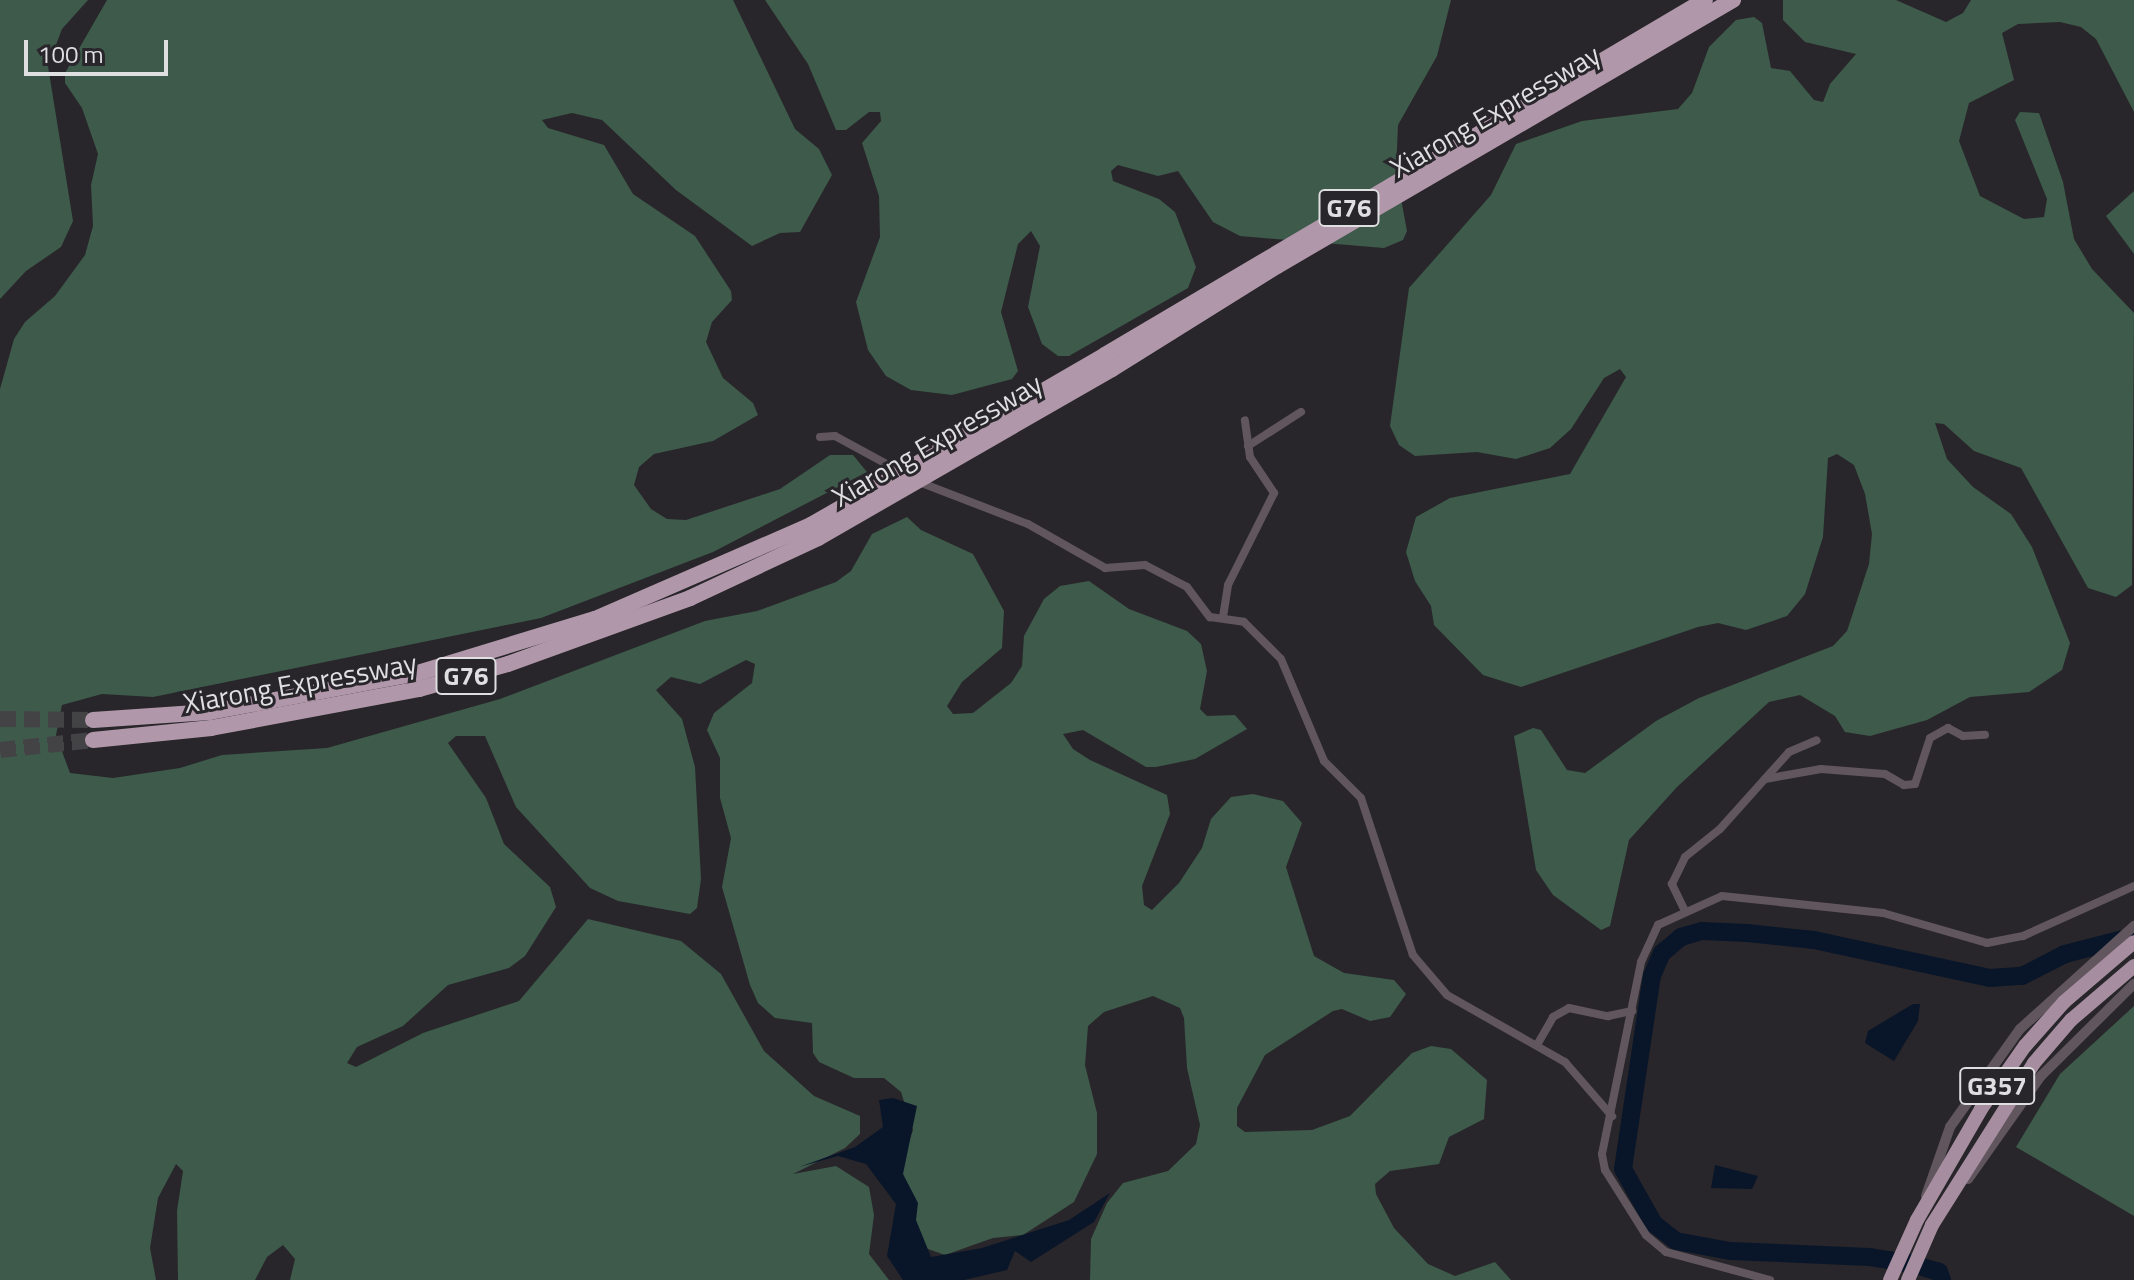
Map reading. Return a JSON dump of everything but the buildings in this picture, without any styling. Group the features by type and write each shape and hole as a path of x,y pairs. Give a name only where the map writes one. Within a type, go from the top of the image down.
{"highway":[{"name":"Xiarong Expressway","path":"93,740 211,728 419,689 493,669 690,598 814,532 1277,266 1559,94 1705,0"},
{"name":"Xiarong Expressway","path":"1559,94 1733,0"},
{"name":"Xiarong Expressway","path":"93,720 210,712 418,673 595,619 814,532"},
{"name":"G357","path":"1908,1280 1924,1223 1981,1109 2025,1046 2098,963 2134,942"},
{"name":"G357","path":"1890,1280 1924,1223 2034,1063 2071,1020 2134,966"}],"street":[{"path":"1248,446 1301,412"},
{"path":"1223,617 1228,585 1274,493 1248,446 1245,420"},
{"path":"820,437 835,436 944,495 1028,524 1105,568 1145,565 1187,587 1210,617 1244,622 1281,659 1324,761 1361,798 1413,955 1447,995 1565,1062 1612,1116"},
{"path":"1765,779 1821,769 1885,774 1904,785 1915,784 1930,738 1948,728 1963,736 1985,735"},
{"path":"1684,909 1672,884 1685,857 1720,829 1789,752 1817,740"},
{"path":"1763,1279 1737,1267 1666,1252 1646,1235 1605,1170 1602,1154 1641,962 1658,925 1684,909 1722,896 1826,905 1931,923 1987,943 2023,936 2134,886"},
{"path":"2098,963 2134,926"},
{"path":"1924,1223 2041,1076 2134,984"},
{"path":"1537,1045 1553,1017 1569,1008 1608,1016 1632,1011"}],"green space":[{"path":"0,0 88,0 62,29 48,66 73,221 61,247 26,271 0,299"},
{"path":"107,0 733,0 795,129 819,149 832,175 800,232 780,233 752,246 676,190 602,120 572,113 542,120 548,128 604,145 633,194 695,236 731,291 732,300 712,322 706,342 723,378 753,403 758,415 713,441 654,454 639,467 634,485 651,509 667,519 686,520 780,489 830,455 853,455 867,472 713,552 541,618 153,697 102,694 62,705 56,735 70,773 113,778 180,768 222,755 327,748 500,699 705,621 757,611 836,582 851,571 872,534 907,517 921,530 973,554 1004,611 1002,648 962,682 947,706 953,714 973,713 1011,683 1022,666 1024,636 1044,599 1060,586 1089,581 1129,609 1187,631 1201,644 1207,671 1200,709 1207,716 1235,715 1247,729 1195,759 1156,767 1146,767 1083,730 1063,734 1073,749 1090,760 1167,795 1170,814 1142,886 1144,905 1152,910 1179,883 1202,848 1211,819 1231,797 1253,794 1283,801 1302,823 1286,867 1314,956 1344,973 1394,980 1406,994 1390,1017 1370,1021 1342,1009 1333,1011 1265,1055 1237,1108 1237,1126 1245,1132 1312,1130 1350,1116 1412,1053 1431,1046 1451,1049 1487,1080 1484,1119 1449,1137 1439,1164 1390,1171 1375,1184 1376,1194 1394,1228 1428,1264 1455,1276 1495,1262 1511,1280 1090,1280 1091,1239 1107,1203 1123,1183 1168,1171 1196,1144 1200,1125 1187,1068 1184,1018 1180,1008 1153,996 1104,1012 1088,1026 1085,1065 1097,1113 1097,1154 1074,1202 1023,1235 993,1238 945,1255 917,1245 900,1168 913,1130 901,1092 884,1078 854,1078 819,1062 813,1053 812,1023 775,1018 758,1003 750,985 722,887 731,838 720,798 720,758 707,730 714,713 752,683 755,664 746,660 700,684 671,677 656,690 682,719 695,767 701,879 697,908 690,914 618,901 590,888 516,807 485,736 456,736 448,743 486,798 504,844 550,887 556,907 525,956 509,968 448,985 403,1026 357,1047 347,1063 356,1067 423,1033 519,1001 588,919 681,941 721,974 764,1051 814,1096 860,1116 860,1134 845,1148 793,1174 836,1166 869,1187 874,1215 869,1254 889,1280 290,1280 295,1259 283,1245 267,1257 255,1280 178,1280 177,1211 183,1171 176,1164 158,1198 150,1248 156,1280 0,1280 0,389 14,339 25,322 55,296 85,255 93,226 91,185 98,154 82,108 65,83 65,73"},
{"path":"765,0 1451,0 1437,56 1398,125 1396,172 1407,231 1403,240 1384,248 1240,236 1213,222 1178,171 1158,176 1118,165 1111,171 1113,181 1159,199 1175,212 1196,267 1188,288 1069,356 1058,356 1042,344 1028,307 1040,246 1031,231 1018,244 1001,312 1018,371 1012,379 952,395 911,390 886,376 868,350 856,302 880,237 879,196 862,143 881,121 880,112 869,112 846,130 836,130 808,64"},
{"path":"1783,0 1896,0 1946,22 1963,13 1971,0 2134,0 2134,112 2096,39 2081,27 2060,22 2018,24 2002,33 2014,80 1969,103 1959,141 1980,196 2024,219 2044,217 2047,199 2015,120 2020,112 2039,113 2063,182 2074,239 2092,269 2134,313 2132,585 2116,597 2088,588 2021,468 1974,451 1944,424 1935,423 1947,459 1973,487 2011,514 2032,547 2070,643 2062,670 2029,692 1970,697 1927,720 1870,736 1845,732 1835,716 1800,695 1769,702 1677,787 1629,840 1610,926 1601,930 1553,895 1536,870 1514,736 1533,728 1541,730 1567,770 1585,773 1656,721 1699,698 1833,646 1847,631 1869,564 1872,534 1865,494 1854,465 1837,454 1828,458 1823,537 1805,594 1787,616 1746,630 1718,623 1698,627 1521,687 1483,675 1434,625 1431,606 1415,581 1406,552 1416,517 1450,498 1570,474 1626,377 1620,369 1604,378 1571,429 1550,448 1516,459 1477,452 1415,456 1399,445 1390,426 1409,288 1491,195 1516,144 1582,121 1678,109 1692,93 1709,47 1736,20 1754,17 1762,23 1771,68 1790,71 1814,100 1823,102 1830,84 1856,54 1805,42 1783,20"},
{"path":"2134,191 2134,254 2106,216"},
{"path":"2134,1006 2134,1216 2016,1147 2060,1074"}],"water":[{"path":"1913,1004 1920,1004 1918,1021 1894,1061 1865,1043 1868,1031"},
{"path":"893,1098 917,1106 903,1174 918,1203 916,1220 931,1257 982,1248 1069,1220 1110,1193 1094,1222 1031,1262 1015,1251 1007,1270 964,1280 903,1280 887,1256 896,1204 866,1164 838,1156 799,1167 855,1147 883,1127 879,1100"},
{"path":"1715,1165 1758,1176 1752,1189 1711,1188"}],"waterway":[{"path":"1942,1280 1939,1272 1869,1257 1730,1251 1676,1241 1654,1224 1623,1169 1652,976 1662,953 1681,937 1702,931 1747,933 1814,940 1990,978 2022,976 2065,954 2131,937"}],"tunnel":[{"path":"0,719 93,720"},
{"path":"0,750 93,740"}]}
